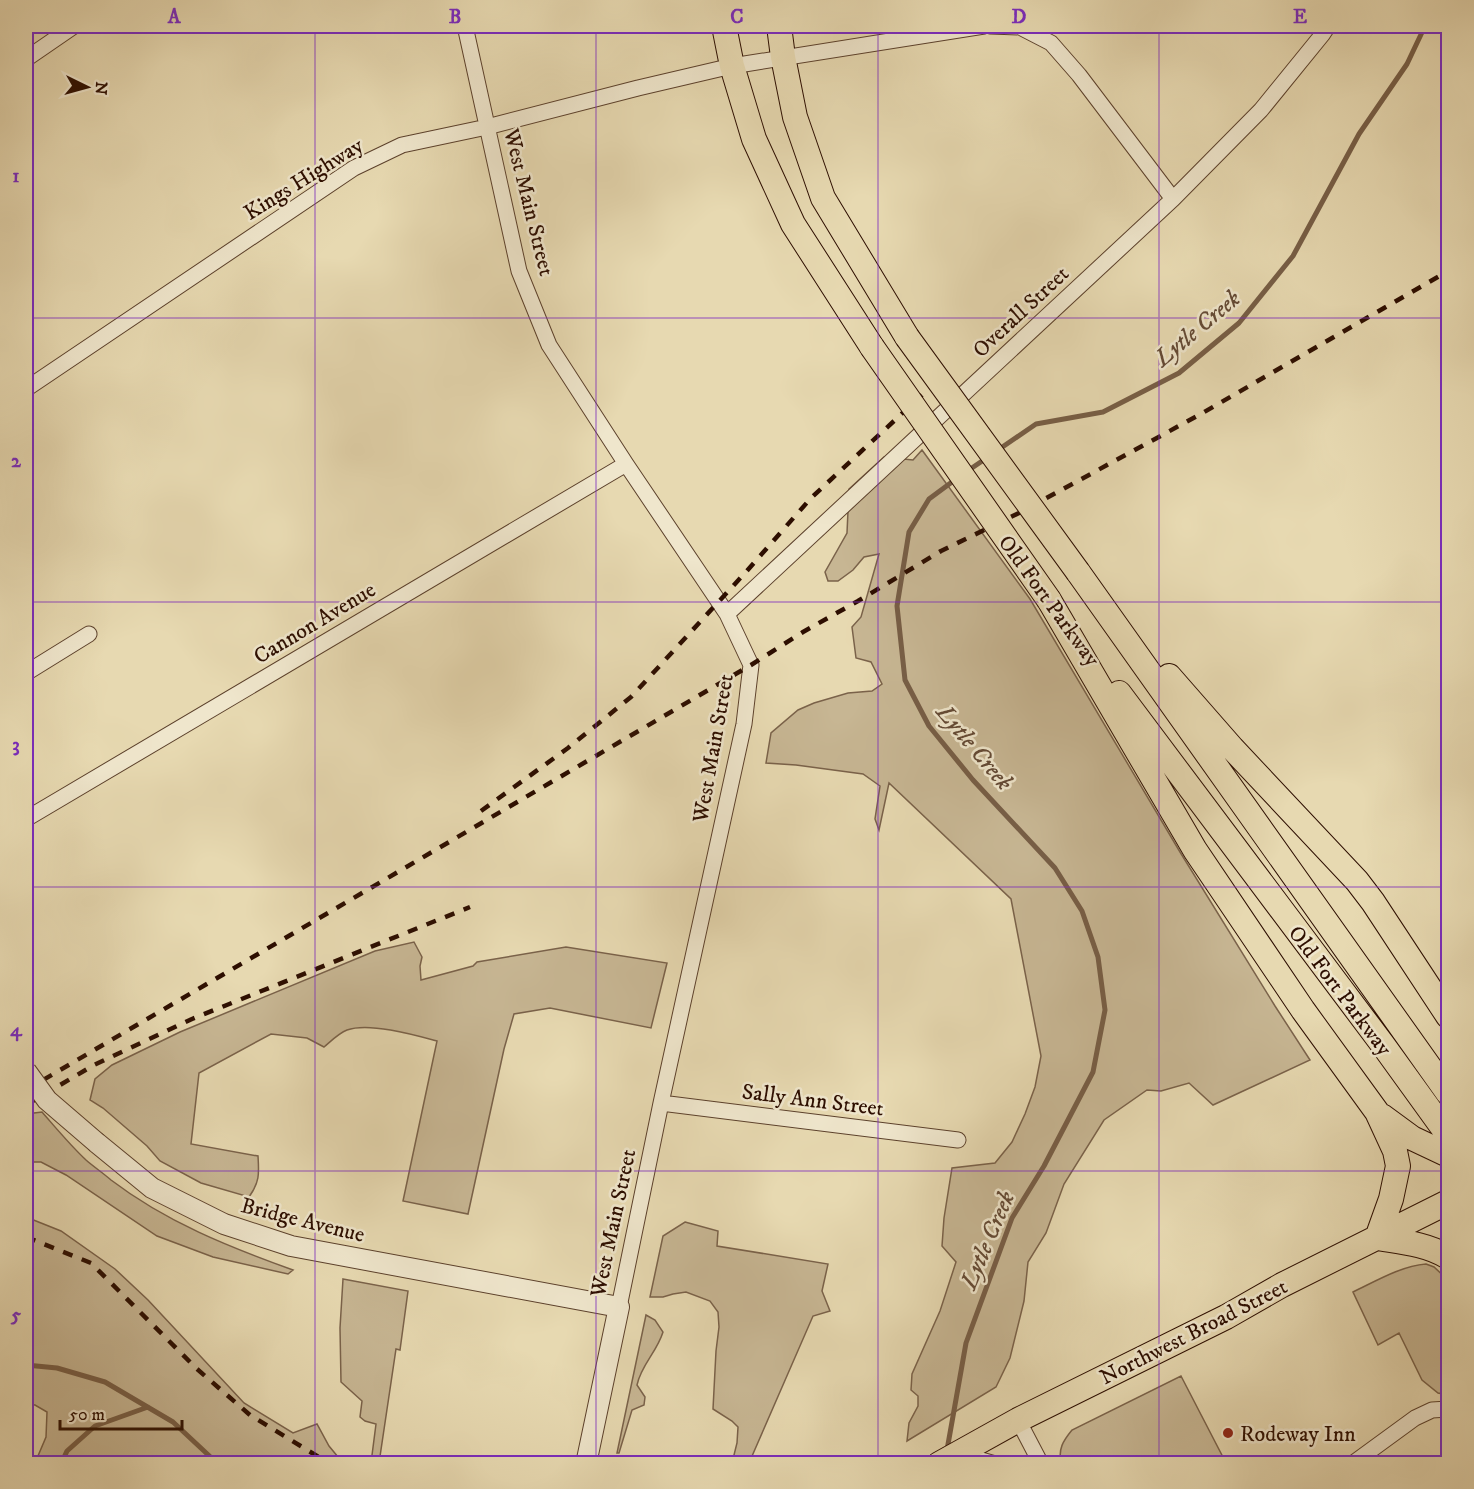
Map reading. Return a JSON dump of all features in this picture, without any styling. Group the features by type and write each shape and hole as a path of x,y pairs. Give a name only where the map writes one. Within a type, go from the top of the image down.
{"main road":[{"name":"Old Fort Parkway","path":"724,26 732,66 754,139 794,224 872,347 1049,600 1449,1135"},
{"name":"Old Fort Parkway","path":"779,26 795,117 823,198 908,337 1449,1093"},
{"path":"1078,572 1232,748 1357,881 1449,1016"},
{"path":"1049,600 1195,850 1303,1010 1377,1112 1393,1145 1398,1166 1391,1199 1377,1238 1434,1249 1449,1257"},
{"path":"1377,1112 1412,1138 1449,1155"},
{"name":"Northwest Broad Street","path":"948,1458 1018,1420 1226,1317 1282,1285 1448,1202"}],"street":[{"path":"26,59 75,26"},
{"name":"West Main Street","path":"465,26 519,271 549,345 727,614 751,665 744,724 661,1103 586,1464"},
{"name":"Kings Highway","path":"26,389 354,168 402,145 487,127 732,66 984,26"},
{"path":"990,26 1020,27 1051,43 1079,75 1173,199"},
{"name":"Overall Street","path":"727,614 1173,199 1261,110 1328,26"},
{"name":"Cannon Avenue","path":"26,819 626,464"},
{"path":"26,673 89,634"},
{"name":"Bridge Avenue","path":"26,1071 47,1100 152,1188 224,1224 291,1246 619,1307"},
{"name":"Sally Ann Street","path":"661,1103 958,1140"},
{"path":"1352,1464 1415,1418 1432,1410 1449,1409"},
{"path":"1018,1420 1041,1464"},
{"path":"948,1458 995,1464"}],"shaded area":[{"path":"922,450 1030,599 1180,852 1310,1060 1213,1105 1189,1083 1161,1091 1147,1090 1104,1120 1064,1184 1046,1233 1028,1262 1024,1301 1010,1358 996,1387 907,1441 909,1423 918,1406 918,1396 911,1390 912,1374 940,1311 956,1262 942,1246 952,1168 995,1163 1012,1142 1035,1087 1041,1056 1011,899 889,783 879,830 875,819 880,786 863,774 766,763 771,733 798,710 848,693 872,691 882,684 871,662 856,658 852,627 861,617 879,554 864,557 853,570 838,581 828,581 825,572 847,533 849,489 884,457 913,460"},
{"path":"414,942 422,957 421,980 473,966 477,962 566,947 667,963 651,1028 550,1008 514,1014 504,1049 468,1214 403,1201 437,1041 392,1030 356,1028 341,1033 324,1047 307,1038 271,1034 199,1073 191,1144 258,1156 258,1177 249,1197 201,1183 160,1161 147,1146 103,1108 90,1100 95,1079 112,1065 180,1032 375,951"},
{"path":"42,1112 86,1160 154,1209 199,1232 293,1270 288,1274 213,1257 157,1236 66,1175 41,1162 26,1162 26,1114"},
{"path":"26,1217 61,1231 115,1269 148,1300 244,1403 293,1433 317,1424 329,1446 343,1463 35,1463 46,1437 47,1412 35,1405 26,1404"},
{"path":"685,1222 718,1231 717,1246 828,1264 822,1291 830,1311 813,1316 749,1463 732,1463 738,1427 713,1409 718,1312 710,1301 686,1292 650,1297 663,1236"},
{"path":"1426,1264 1434,1267 1448,1280 1448,1395 1438,1393 1422,1380 1399,1333 1378,1345 1353,1292 1398,1271"},
{"path":"343,1279 408,1291 400,1350 396,1349 379,1463 371,1463 376,1424 360,1417 362,1401 341,1382 340,1328"},
{"path":"646,1315 655,1320 663,1332 637,1385 645,1397 644,1405 632,1410 619,1453 617,1453"},
{"path":"1181,1376 1226,1463 1061,1463 1062,1445 1072,1430"}],"waterway":[{"name":"Lytle Creek","path":"998,450 1036,424 1103,412 1179,373 1239,323 1293,256 1359,134 1407,64 1425,26"},
{"name":"Lytle Creek","path":"966,472 988,457"},
{"name":"Lytle Creek","path":"947,1450 966,1343 1012,1218 1044,1166 1093,1072 1105,1010 1098,957 1082,911 1055,868 973,780 929,726 905,680 897,606 909,532 929,499 956,479"},
{"name":"Lytle Creek","path":"26,1365 57,1368 105,1382 173,1422 218,1464"},
{"path":"61,1464 67,1451 95,1426 148,1407"}],"railway":[{"path":"26,1090 941,551 1019,513 1199,415 1448,271"},
{"path":"481,811 568,748 631,697 811,498 922,395"},
{"path":"26,1105 94,1065 192,1019 470,907"},
{"path":"26,1237 91,1263 197,1369 250,1415 330,1464"}],"place":[{"name":"Rodeway Inn","path":"1228,1433"}]}
